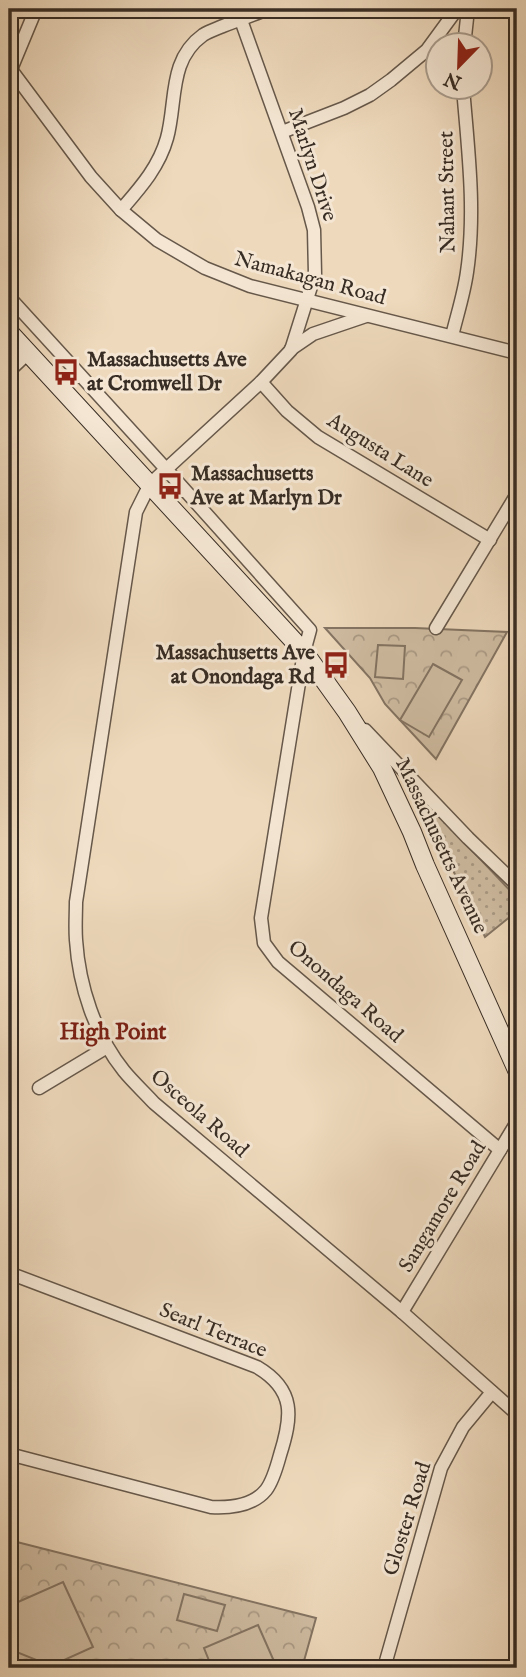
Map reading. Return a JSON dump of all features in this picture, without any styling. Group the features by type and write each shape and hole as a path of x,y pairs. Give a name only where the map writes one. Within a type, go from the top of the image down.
{"main road":[{"name":"Massachusetts Avenue","path":"9,332 304,652 347,712 382,768 517,1070"}],"street":[{"path":"10,70 36,9"},
{"path":"121,210 148,179 161,155 167,137 176,76 193,44 205,33 239,14 268,9"},
{"path":"444,32 457,9"},
{"path":"466,32 468,9"},
{"name":"Marlyn Drive","path":"150,484 261,382 291,350 315,274 314,230 309,207 239,14"},
{"path":"282,132 370,95 424,58"},
{"name":"Namakagan Road","path":"10,70 91,177 121,210 158,240 205,268 250,286 517,353"},
{"name":"Nahant Street","path":"452,336 467,274 471,228 464,102"},
{"path":"9,297 310,630 304,652"},
{"path":"291,350 313,334 368,316"},
{"path":"9,371 28,353"},
{"name":"Augusta Lane","path":"261,382 287,411 318,437 490,540"},
{"name":"Osceola Road","path":"150,484 136,512 76,902 76,940 82,981 94,1019 107,1047 125,1072 154,1103 402,1312 517,1414"},
{"path":"436,628 517,494"},
{"name":"Onondaga Road","path":"304,652 261,918 264,943 278,962 500,1150"},
{"path":"347,712 517,885"},
{"path":"39,1088 107,1047"},
{"name":"Sangamore Road","path":"402,1312 517,1122"},
{"name":"Searl Terrace","path":"9,1273 257,1367 270,1375 284,1394 289,1408 288,1430 277,1468 266,1490 254,1499 229,1508 211,1507 9,1454"},
{"name":"Gloster Road","path":"384,1668 441,1468 463,1427 492,1392"}],"green space":[{"path":"325,628 507,632 436,759 385,704 370,678"},
{"path":"378,645 405,646 403,679 375,677"},
{"path":"433,664 462,680 429,737 400,720"},
{"path":"414,789 517,898 517,911 485,937"},
{"path":"9,1540 316,1618 302,1668 9,1668"},
{"path":"63,1582 93,1647 51,1666 14,1651 9,1640 9,1606"},
{"path":"184,1594 225,1605 217,1631 177,1620"},
{"path":"258,1625 277,1668 212,1668 204,1648"}],"place":[{"name":"Massachusetts Ave at Cromwell Dr","path":"66,372"},
{"name":"Massachusetts Ave at Marlyn Dr","path":"170,486"},
{"name":"Massachusetts Ave at Onondaga Rd","path":"336,665"}],"district":[{"name":"High Point","path":"113,1032"}]}
